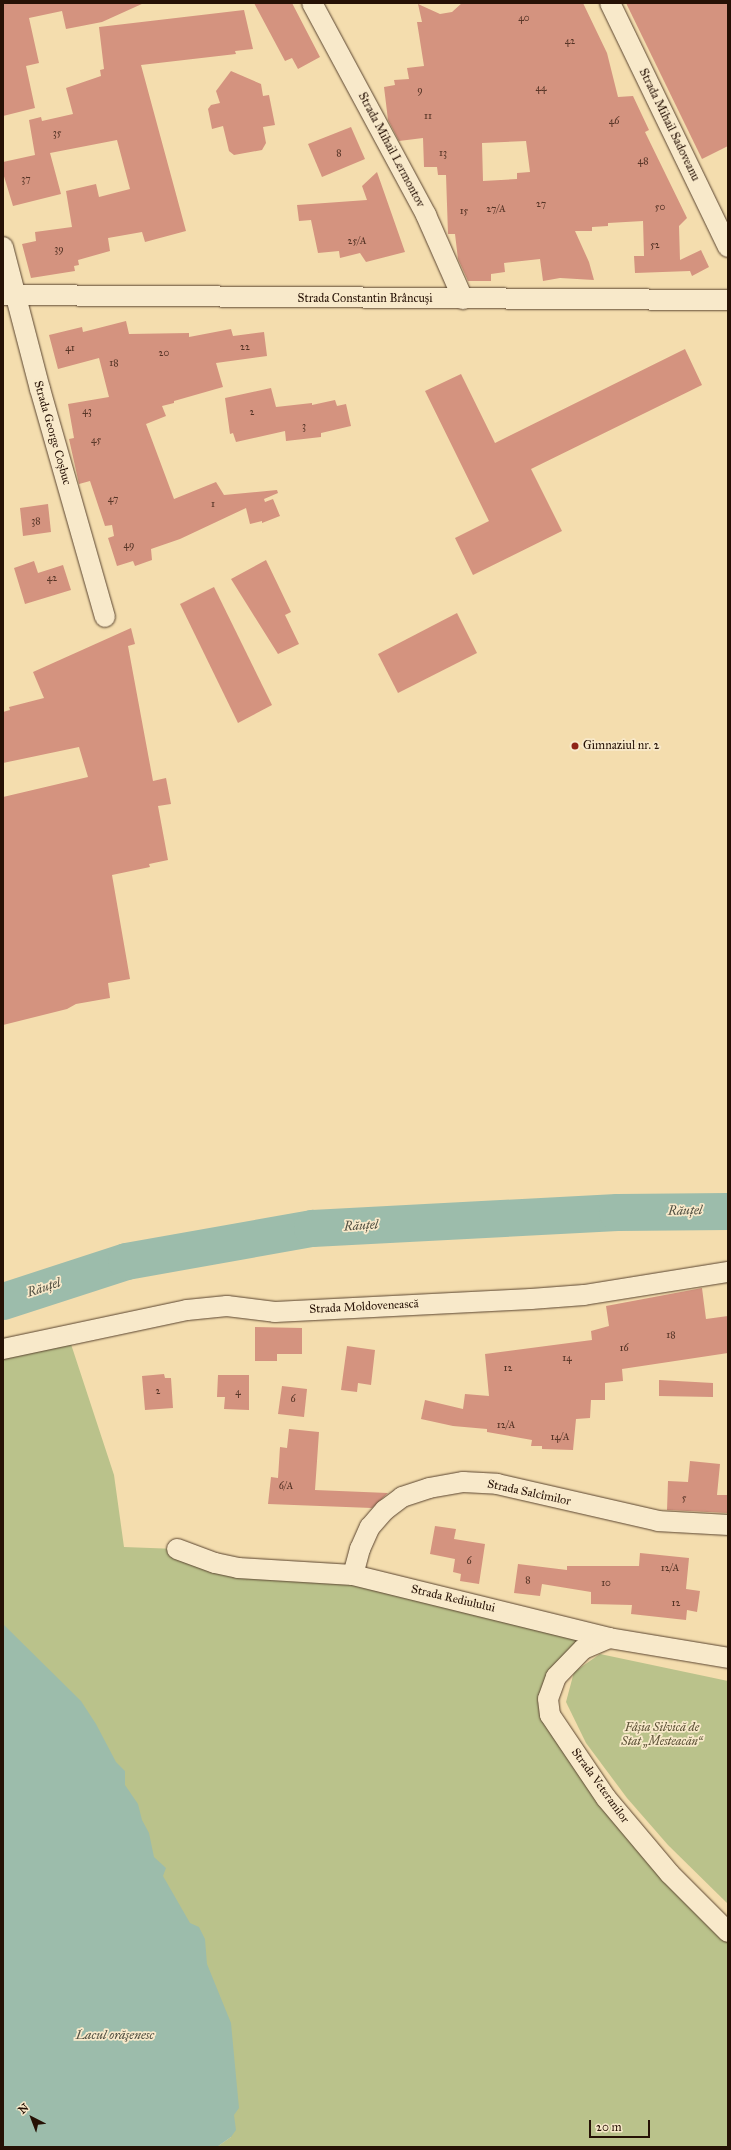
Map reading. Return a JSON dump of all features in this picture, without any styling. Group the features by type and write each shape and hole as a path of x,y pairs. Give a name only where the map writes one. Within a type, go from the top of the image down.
{"street":[{"name":"Strada Mihail Lermontov","path":"312,3 426,215 463,299"},
{"name":"Strada Mihail Sadoveanu","path":"610,3 728,247"},
{"name":"Strada George Coșbuc","path":"3,247 9,295 105,617"},
{"name":"Strada Constantin Brâncuși","path":"9,295 728,300"},
{"name":"Strada Moldovenească","path":"3,1349 187,1310 228,1306 275,1312 531,1299 584,1295 728,1272"},
{"name":"Strada Salcîmilor","path":"354,1575 360,1549 370,1528 385,1510 402,1497 429,1488 463,1482 510,1486 658,1520 728,1525"},
{"name":"Strada Rediulului","path":"177,1549 215,1563 238,1568 354,1575 609,1638 728,1658"},
{"name":"Strada Veteranilor","path":"609,1638 583,1649 556,1677 548,1699 550,1715 606,1798 670,1874 728,1932"}],"green space":[{"path":"68,1335 114,1475 124,1547 177,1549 353,1575 609,1638 580,1652 548,1699 582,1762 728,1932 728,2147 217,2147 231,2137 3,1637 3,1359"},
{"name":"Fâșia Silvică de Stat „Mesteacăn“","path":"600,1654 728,1681 728,1904 668,1845 627,1798 586,1743 566,1702 574,1672"}],"water":[{"name":"Lacul orăşenesc","path":"3,1624 81,1701 96,1724 116,1762 125,1771 125,1785 138,1804 142,1820 149,1833 154,1857 166,1868 163,1876 190,1923 199,1927 205,1939 207,1964 231,2023 239,2108 234,2115 236,2130 231,2137 217,2147 3,2147"}],"building":[{"path":"3,3 144,3 102,22 66,29 62,11 29,18 39,63 26,66 35,108 3,116"},
{"path":"254,3 292,3 320,57 298,69 292,58 285,61"},
{"path":"462,3 583,3 607,53 618,97 633,96 649,130 645,132 687,218 679,226 680,260 701,250 709,267 692,276 690,271 635,273 634,256 644,256 643,221 608,223 608,226 592,227 592,231 575,231 589,262 594,280 560,278 543,281 540,259 504,263 505,272 491,274 491,281 468,281 458,259 455,234 448,234 446,175 438,175 437,167 424,167 423,138 399,141 388,120 384,87 395,85 394,80 409,79 407,68 424,66 417,22 422,22 418,4 440,14 452,12","holes":["526,141 530,172 517,173 517,179 483,181 482,143"]},
{"path":"626,3 728,3 728,146 702,159"},
{"path":"244,10 253,49 235,51 236,54 141,65 186,231 145,242 142,232 108,238 110,251 78,260 79,265 74,266 75,271 31,278 22,244 36,241 35,232 72,227 66,191 96,184 99,197 130,189 117,140 50,153 61,194 13,206 3,173 3,162 35,155 29,120 41,117 42,121 73,114 66,88 101,76 100,70 104,69 99,27"},
{"path":"231,71 261,84 263,96 269,95 275,125 263,127 266,143 262,150 234,155 229,151 223,126 212,129 208,109 211,105 220,103 216,91"},
{"path":"351,127 365,159 322,177 308,144"},
{"path":"377,172 405,252 366,262 360,253 340,258 339,251 318,253 311,220 299,221 297,205 367,200 362,186"},
{"path":"126,321 129,334 189,333 189,337 231,329 233,336 264,332 267,356 216,363 223,387 174,401 174,403 162,406 166,416 146,424 174,499 216,482 224,495 277,490 278,493 264,499 265,502 273,499 280,516 262,523 262,521 250,524 246,508 180,539 151,549 152,560 135,566 133,561 117,566 108,538 114,536 112,525 105,526 90,481 79,484 69,439 74,438 68,404 109,397 99,358 58,369 49,335 82,327 83,332"},
{"path":"685,349 702,385 531,469 562,531 473,575 455,538 489,521 425,391 461,374 495,443"},
{"path":"271,388 276,407 312,403 312,405 335,400 337,406 346,404 351,426 321,433 321,437 286,441 285,431 236,442 233,433 230,434 225,398"},
{"path":"48,504 51,532 23,536 20,508"},
{"path":"266,560 291,612 285,615 299,644 278,654 231,579"},
{"path":"34,561 38,573 63,565 71,590 25,604 14,568"},
{"path":"214,587 272,705 238,723 180,604"},
{"path":"457,613 477,653 398,693 378,654"},
{"path":"131,628 135,644 128,646 153,781 166,778 171,804 158,806 168,860 149,864 150,867 112,875 130,979 108,983 110,998 76,1004 67,1009 3,1025 3,797 88,777 79,747 3,763 3,712 10,710 9,707 44,698 33,672"},
{"path":"702,1288 706,1319 728,1316 728,1353 622,1369 623,1381 605,1383 605,1400 591,1400 590,1418 576,1419 573,1450 542,1449 542,1446 531,1446 532,1440 487,1432 487,1429 453,1426 421,1419 425,1400 463,1409 465,1394 489,1396 485,1354 592,1340 591,1331 609,1326 606,1306"},
{"path":"255,1327 302,1328 302,1354 277,1354 277,1361 255,1361"},
{"path":"347,1346 375,1350 371,1385 358,1383 357,1392 341,1390"},
{"path":"164,1374 165,1378 171,1378 173,1408 145,1410 142,1376"},
{"path":"218,1375 249,1375 249,1410 224,1409 225,1397 217,1397"},
{"path":"659,1380 713,1383 713,1397 659,1396"},
{"path":"282,1386 307,1389 304,1417 278,1414"},
{"path":"289,1429 319,1432 315,1490 388,1493 372,1508 268,1504 271,1477 278,1478 280,1447 287,1448"},
{"path":"690,1461 720,1464 717,1495 728,1495 728,1513 667,1510 668,1481 688,1482"},
{"path":"435,1526 456,1529 454,1539 485,1544 479,1584 460,1581 461,1574 453,1572 455,1559 430,1554"},
{"path":"640,1553 689,1558 686,1589 700,1591 697,1612 687,1610 686,1620 631,1614 632,1605 591,1604 591,1592 542,1584 540,1596 514,1593 518,1564 567,1570 567,1566 639,1566"}],"waterway":[{"name":"Răuțel","path":"3,1301 126,1261 312,1228 617,1212 728,1211"}],"place":[{"name":"Gimnaziul nr. 2","path":"575,746"}]}
